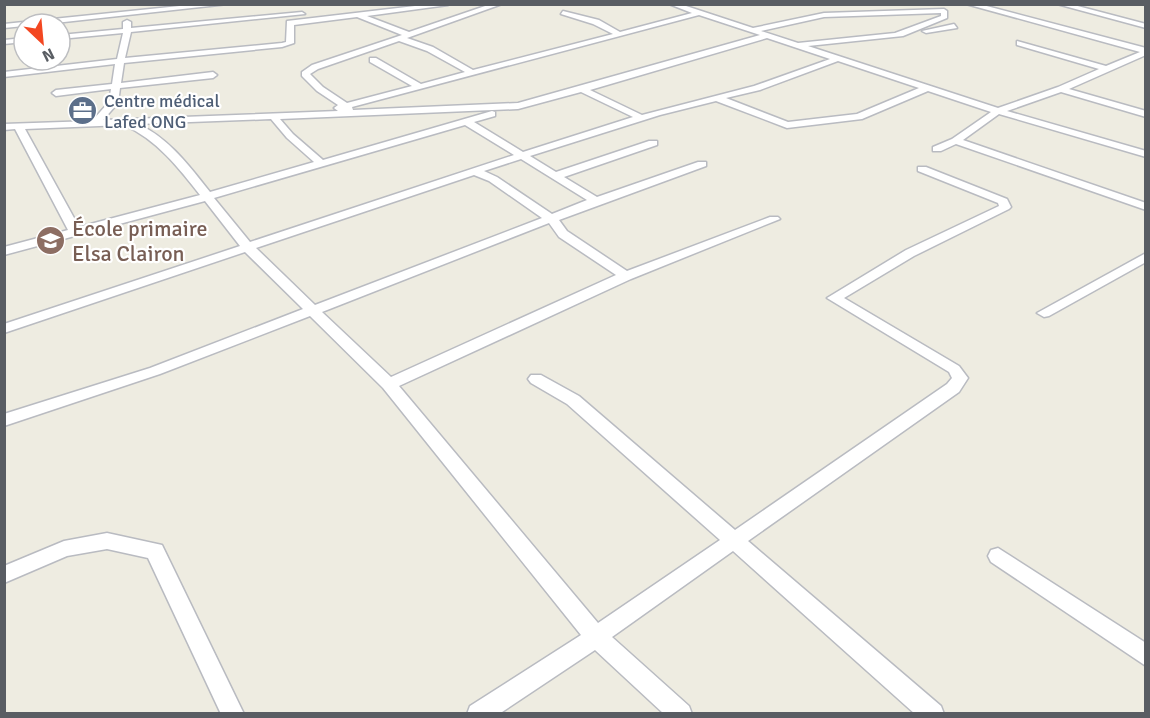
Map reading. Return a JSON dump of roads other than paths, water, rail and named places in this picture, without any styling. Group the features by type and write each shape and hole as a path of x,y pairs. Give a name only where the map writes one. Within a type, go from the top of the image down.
{"street":[{"path":"4,26 127,9 225,4"},
{"path":"349,110 304,74 315,67 499,4"},
{"path":"672,4 998,111 1146,154"},
{"path":"969,4 1146,51"},
{"path":"1060,4 1146,26"},
{"path":"4,75 286,44 290,43 290,23 445,5"},
{"path":"94,124 113,103 120,61 128,34 127,9"},
{"path":"750,31 824,15 944,11 945,17 895,35"},
{"path":"72,43 128,34 327,12 356,15 430,49 474,74"},
{"path":"563,13 596,22 621,35"},
{"path":"349,110 420,87 699,13"},
{"path":"72,36 256,25"},
{"path":"798,45 895,35 954,26"},
{"path":"4,251 206,197 765,36"},
{"path":"1020,43 1106,69"},
{"path":"937,149 956,141 998,111 1060,89 1146,51"},
{"path":"4,329 474,171 642,118 757,88 839,58"},
{"path":"373,60 420,87"},
{"path":"56,93 213,75"},
{"path":"717,99 787,125 799,125 859,117 927,88"},
{"path":"1060,89 1146,114"},
{"path":"583,90 642,118"},
{"path":"4,127 275,118 349,110 518,106"},
{"path":"275,118 290,136 321,163"},
{"path":"467,122 596,201"},
{"path":"127,123 145,132 177,158 248,248 389,384 594,636 681,714"},
{"path":"19,127 75,231"},
{"path":"956,141 1146,207"},
{"path":"555,176 653,143"},
{"path":"4,420 155,371 553,220 596,201 702,164"},
{"path":"478,714 953,388 960,378 954,369 834,298 910,252 1005,207 1004,201 922,168"},
{"path":"474,171 493,179 553,220 563,234 626,276"},
{"path":"389,384 626,276 774,219"},
{"path":"1044,313 1145,258"},
{"path":"536,379 573,400 933,714"},
{"path":"4,575 64,549 107,541 155,551 233,714"},
{"path":"998,556 1146,656"}],"place":[{"name":"Centre médical Lafed ONG","path":"83,111"},
{"name":"École primaire Elsa Clairon","path":"51,241"}]}
